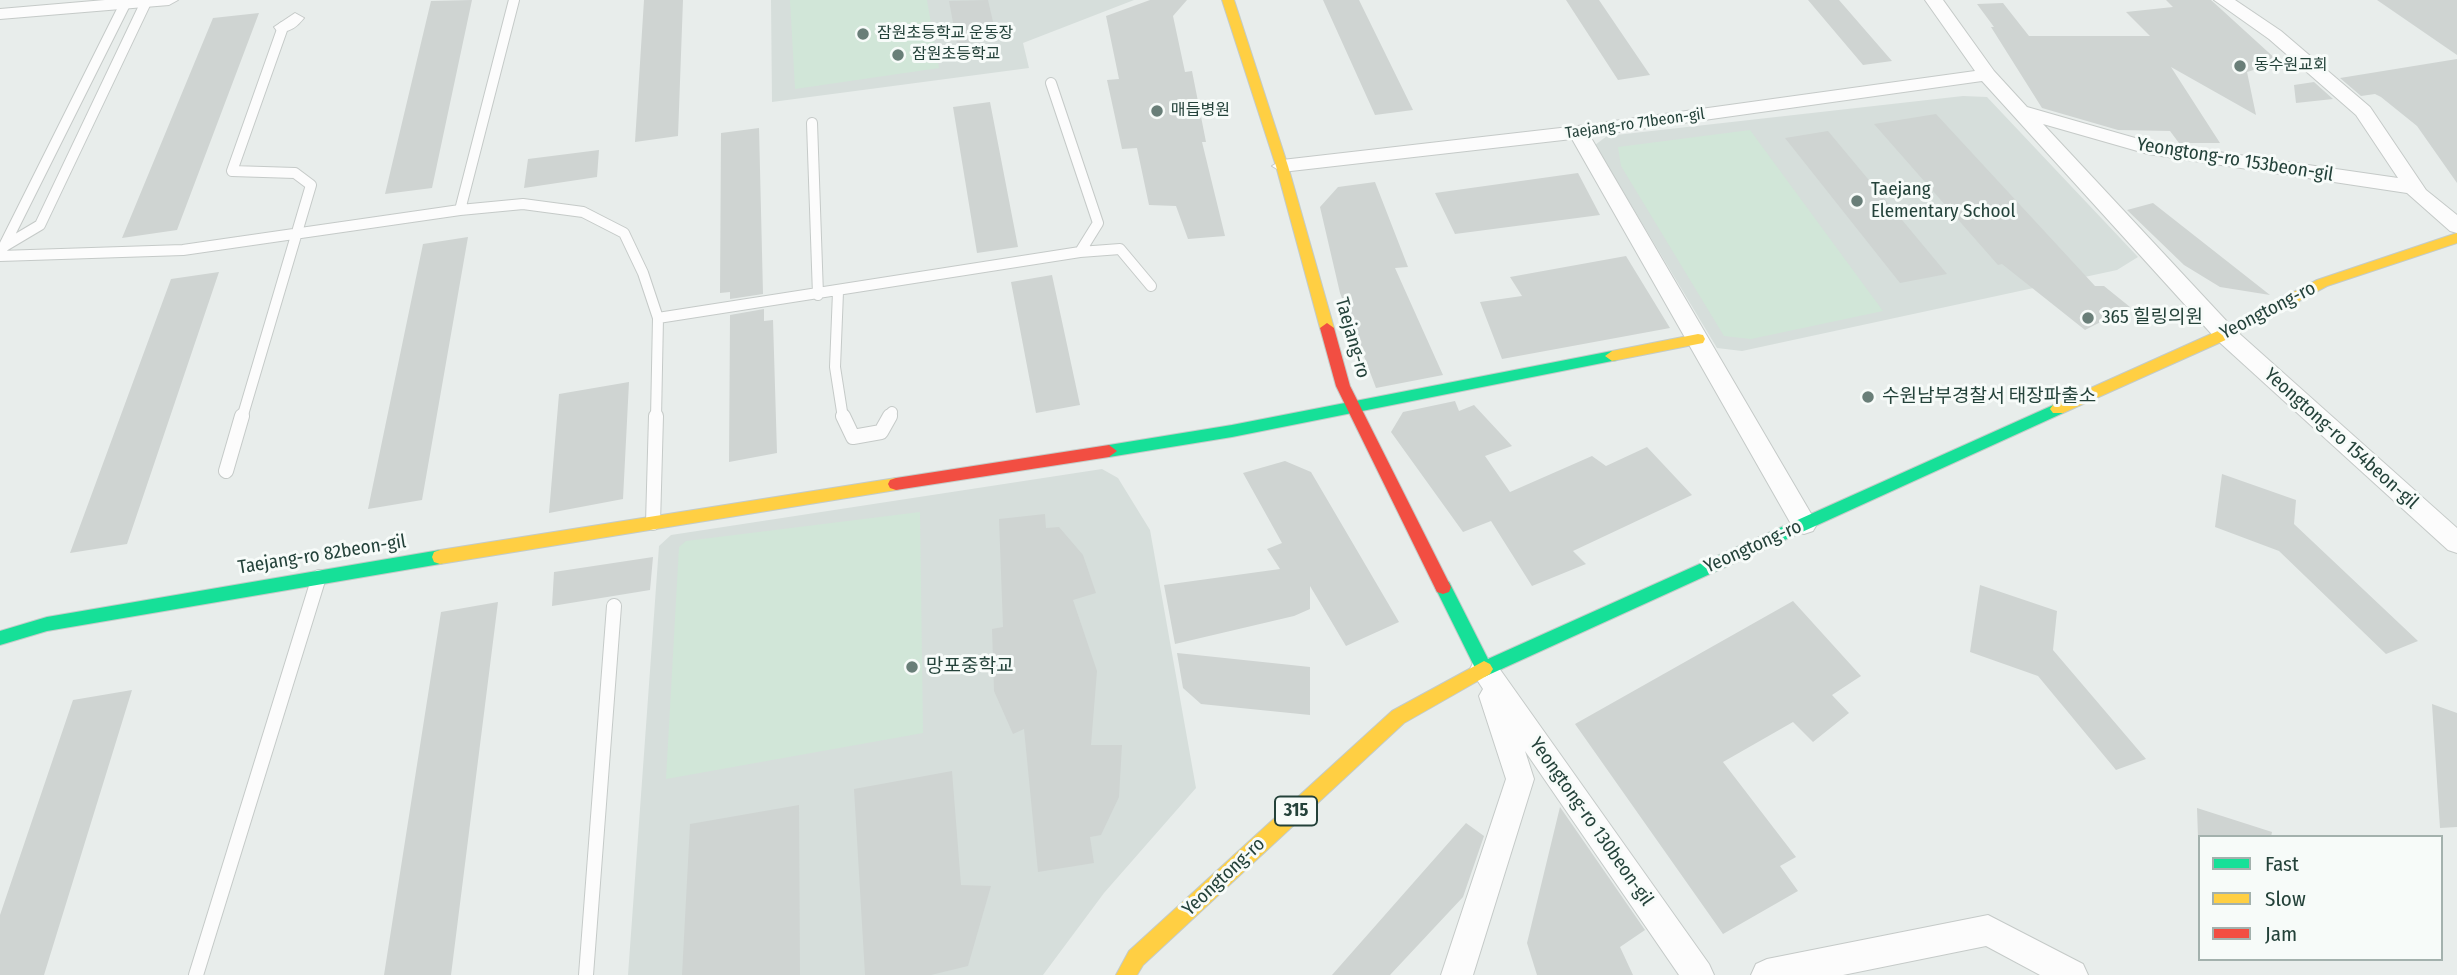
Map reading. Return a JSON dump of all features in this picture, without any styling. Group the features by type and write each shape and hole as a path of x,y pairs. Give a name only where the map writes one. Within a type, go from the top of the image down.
{"street":[{"path":"0,14 169,0"},
{"name":"Taejang-ro","path":"1228,0 1282,166 1343,386 1484,669"},
{"path":"1934,0 1987,75 2225,334"},
{"path":"2223,0 2275,34 2363,111 2419,195 2457,226"},
{"name":"Taejang-ro 71beon-gil","path":"1282,166 1578,132 1987,75"},
{"name":"Yeongtong-ro 153beon-gil","path":"2020,111 2148,148 2413,187"},
{"path":"1578,132 1804,524"},
{"name":"Yeongtong-ro","path":"1126,975 1136,958 1398,717 1484,669 2225,334 2322,283 2457,238"},
{"name":"Yeongtong-ro 154beon-gil","path":"2225,334 2457,543"},
{"name":"Taejang-ro 82beon-gil","path":"0,638 47,624 320,576 1232,431 1698,339"},
{"path":"1457,975 1520,779 1484,669"},
{"name":"Yeongtong-ro 130beon-gil","path":"1484,669 1698,975"},
{"path":"1767,975 1988,930 2072,975"}],"lane":[{"path":"460,210 514,0"},
{"path":"1,252 40,225 146,2"},
{"path":"1,252 125,4"},
{"path":"226,471 312,185 295,173 232,171 289,22"},
{"path":"1051,83 1098,223 1080,252"},
{"path":"812,123 818,295"},
{"path":"1,252 183,250 296,236 460,210 523,204 583,212 624,233 643,273 658,318 653,523"},
{"path":"658,318 838,292 1080,252 1120,249 1151,286"},
{"path":"838,292 835,354 841,419 853,437 880,432 892,412"},
{"path":"196,975 320,576"},
{"path":"586,975 614,606"}],"shaded area":[{"name":"잠원초등학교","path":"771,0 1134,0 1023,43 1029,68 772,102"},
{"name":"Taejang Elementary School","path":"1963,96 1987,97 2138,257 2117,270 1742,351 1717,348 1595,145 1607,136"},
{"name":"망포중학교","path":"1102,469 1118,478 1150,530 1196,788 1104,893 1043,975 628,975 659,546 671,535"}],"green space":[{"name":"잠원초등학교 운동장","path":"790,0 927,0 939,68 795,89"},
{"path":"1750,130 1883,311 1751,339 1724,336 1621,166 1618,147"},
{"path":"920,512 923,733 666,779 679,547 686,541"}],"building":[{"path":"472,0 432,188 385,194 431,1"},
{"path":"644,0 683,0 678,136 635,142"},
{"path":"988,0 997,39 957,44 949,1"},
{"path":"1150,0 1187,0 1173,16 1185,72 1192,71 1206,142 1202,142 1225,236 1188,239 1176,206 1149,205 1137,148 1122,149 1107,80 1119,79 1106,16"},
{"path":"1323,0 1359,0 1413,110 1375,115"},
{"path":"1566,0 1599,0 1650,75 1618,80"},
{"path":"1808,0 1839,0 1892,61 1863,65"},
{"path":"2166,0 2211,0 2279,62 2247,72 2256,115 2171,67 2220,143 2179,143 2170,131 2118,130 2042,108 1991,27 1994,27 1977,4 2003,3 2029,36 2150,36 2126,12 2173,7"},
{"path":"2377,0 2457,0 2457,55"},
{"path":"259,13 177,230 122,238 213,18"},
{"path":"2457,59 2457,183 2417,126 2381,97 2375,94 2361,96 2340,78"},
{"path":"2314,82 2333,99 2296,103 2294,85"},
{"path":"990,102 1018,247 977,253 953,107"},
{"path":"1936,114 2095,286 2104,286 2130,307 2085,330 2002,264 1998,265 1874,124"},
{"path":"759,128 763,294 730,299 730,292 720,293 721,133"},
{"path":"1828,131 1947,274 1900,283 1785,138"},
{"path":"599,150 597,177 524,188 528,159"},
{"path":"1578,173 1600,215 1455,234 1435,193"},
{"path":"1375,182 1408,267 1395,268 1443,375 1376,388 1340,293 1320,207 1338,187"},
{"path":"2153,203 2270,295 2220,287 2184,265 2127,210"},
{"path":"468,237 422,500 368,509 423,244"},
{"path":"1626,256 1670,328 1502,359 1480,302 1522,296 1510,277"},
{"path":"219,272 127,544 70,553 171,279"},
{"path":"1052,275 1080,405 1036,413 1011,282"},
{"path":"764,309 764,321 773,320 777,453 729,462 730,315"},
{"path":"629,382 623,499 549,513 559,394"},
{"path":"1455,401 1459,411 1474,405 1512,446 1485,456 1510,492 1592,456 1606,466 1647,447 1692,495 1573,551 1586,564 1532,586 1491,521 1463,532 1391,432 1403,412"},
{"path":"1285,461 1311,472 1399,622 1346,646 1310,586 1310,609 1294,616 1175,644 1164,585 1280,569 1267,549 1282,543 1243,473"},
{"path":"2222,474 2296,500 2294,524 2418,641 2386,654 2279,551 2215,527"},
{"path":"1045,514 1046,528 1059,527 1083,555 1096,593 1073,600 1097,671 1091,745 1122,745 1119,797 1101,835 1090,837 1094,863 1038,872 1024,729 1013,734 994,691 992,629 1003,627 999,519"},
{"path":"653,557 650,590 552,606 554,572"},
{"path":"1980,585 2057,611 2053,650 2146,759 2116,770 2038,676 1970,652"},
{"path":"1793,601 1861,676 1832,695 1849,713 1813,742 1793,722 1723,762 1796,857 1780,866 1798,891 1723,934 1575,724"},
{"path":"498,602 451,975 384,975 441,612"},
{"path":"1177,653 1310,667 1310,715 1201,704 1183,688"},
{"path":"132,690 44,975 0,975 0,915 73,700"},
{"path":"2432,704 2457,713 2457,827 2440,828"},
{"path":"952,771 961,885 991,886 968,966 931,975 865,975 854,789"},
{"path":"799,805 800,975 682,975 690,824"},
{"path":"1560,807 1645,930 1620,947 1633,975 1537,975 1527,943"},
{"path":"2197,808 2272,832 2271,835 2198,837"},
{"path":"1466,823 1484,836 1463,897 1390,975 1332,975"}],"traffic: fast":[{"path":"1109,451 1232,431 1612,356"},
{"path":"1443,587 1484,669 2058,409"},
{"path":"0,638 47,624 440,557"}],"traffic: slow":[{"path":"1228,0 1282,166 1327,328"},
{"path":"2058,409 2225,334 2322,283 2457,238"},
{"path":"1612,356 1698,339"},
{"path":"440,557 896,484"},
{"path":"1126,975 1136,958 1398,717 1484,669"}],"traffic: jam":[{"path":"1327,328 1343,386 1443,587"},
{"path":"896,484 1109,451"}],"place":[{"name":"잠원초등학교 운동장","path":"863,34"},
{"name":"잠원초등학교","path":"898,55"},
{"name":"동수원교회","path":"2240,66"},
{"name":"매듭병원","path":"1157,111"},
{"name":"Taejang Elementary School","path":"1857,201"},
{"name":"365 힐링의원","path":"2088,318"},
{"name":"수원남부경찰서 태장파출소","path":"1868,397"},
{"name":"망포중학교","path":"912,667"}]}
